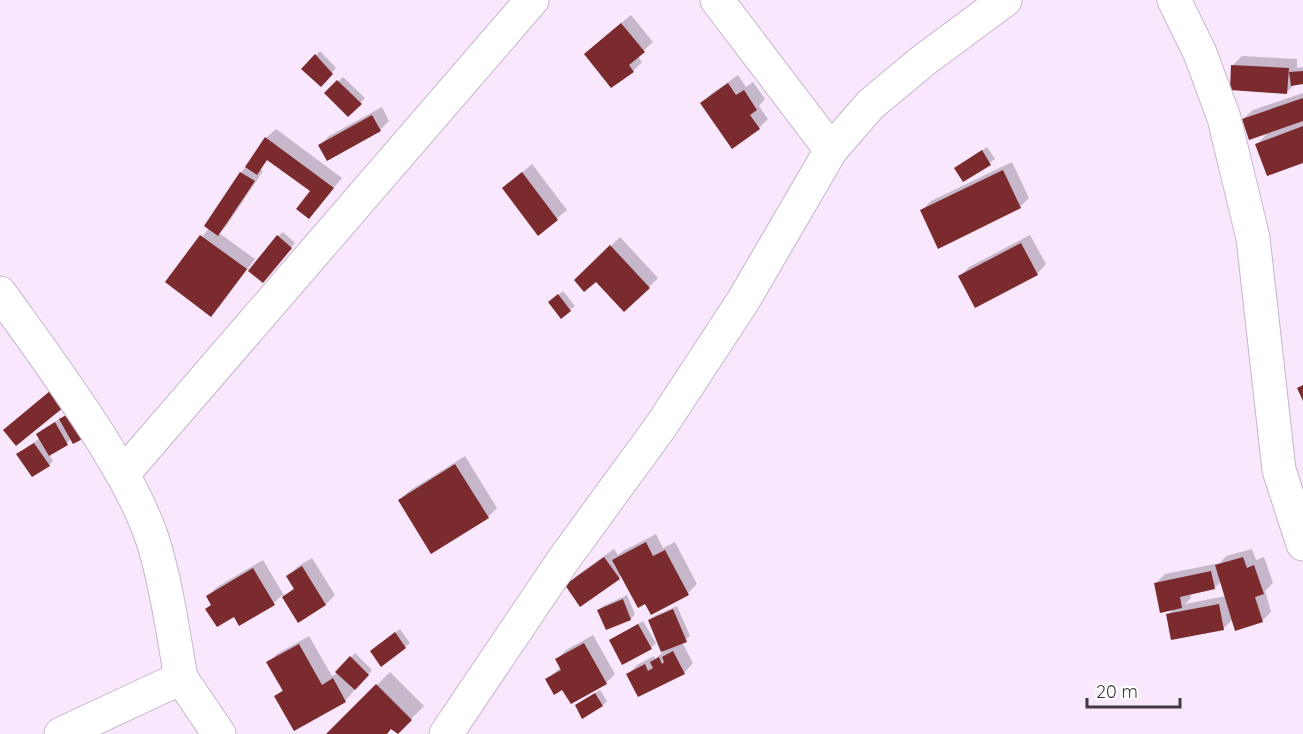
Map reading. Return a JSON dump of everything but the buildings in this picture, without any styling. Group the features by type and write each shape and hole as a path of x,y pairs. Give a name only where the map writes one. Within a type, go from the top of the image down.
{"street":[{"path":"123,474 532,0"},
{"path":"717,0 831,150"},
{"path":"446,734 564,559 661,426 743,301 831,150 871,104 924,60 1005,0"},
{"path":"1174,0 1200,53 1224,118 1253,238 1279,470 1303,544"},
{"path":"0,293 77,400 123,474 152,539 181,678 219,734"},
{"path":"61,734 181,678"}]}
